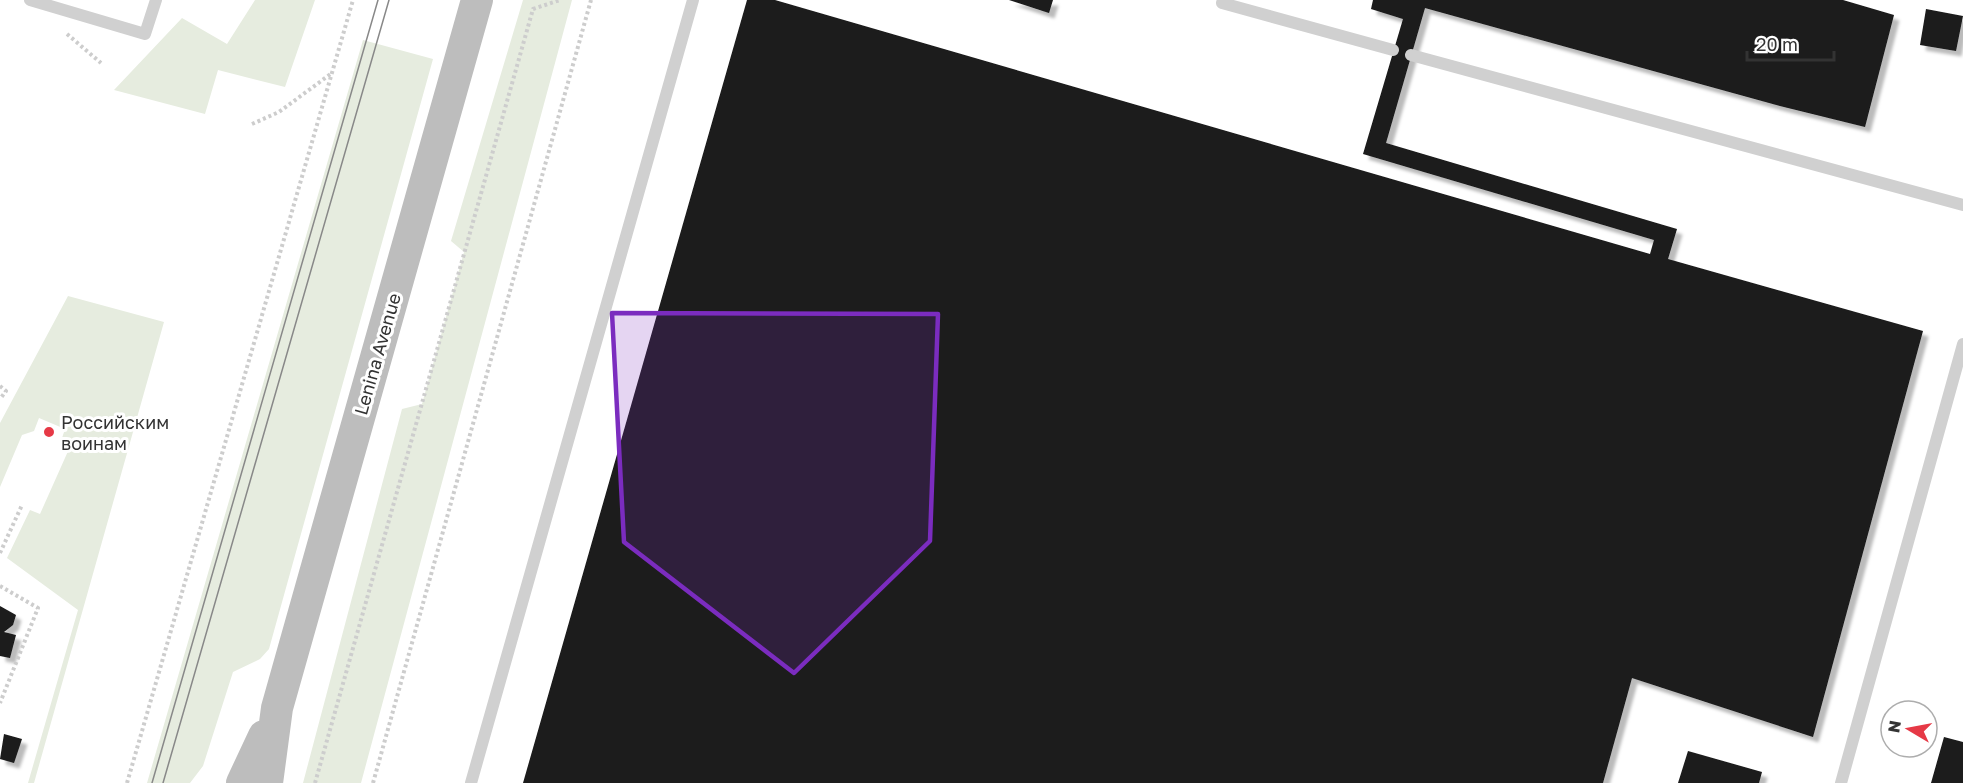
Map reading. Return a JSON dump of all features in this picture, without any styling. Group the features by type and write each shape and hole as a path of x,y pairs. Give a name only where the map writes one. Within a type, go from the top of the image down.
{"main road":[{"name":"Lenina Avenue","path":"267,783 277,708 477,0"},
{"name":"Lenina Avenue","path":"242,783 277,708"}],"lane":[{"path":"30,0 145,34 156,0"},
{"path":"471,783 693,0"},
{"path":"1219,1 1393,50"},
{"path":"1411,55 1963,205"},
{"path":"1841,783 1963,345"}],"path":[{"path":"127,783 352,0"},
{"path":"315,783 533,9 560,0"},
{"path":"373,783 591,0"},
{"path":"252,124 279,112 332,73"},
{"path":"0,387 6,391 0,399"},
{"path":"0,553 22,505"},
{"path":"0,586 38,608 0,704"}],"highlighted area":[{"path":"612,313 938,314 930,541 794,673 624,542"}],"shaded area":[{"path":"255,0 315,0 285,87 218,70 205,114 114,90 182,18 227,44"},
{"path":"523,0 572,0 361,783 303,783 402,409 422,404 464,252 451,241"},
{"path":"363,40 433,59 269,649 260,659 233,672 203,766 190,783 147,783"},
{"path":"68,296 164,322 34,783 28,783 78,610 7,558 30,510 40,514 69,449 60,444 65,429 39,418 34,431 22,435 0,487 0,423"}],"building":[{"path":"747,0 775,0 1650,254 1654,240 1363,154 1403,19 1371,9 1373,0 1843,0 1894,15 1865,127 1780,106 1425,8 1386,143 1677,229 1668,259 1923,331 1813,737 1632,678 1603,783 523,783"},
{"path":"1009,0 1053,0 1049,13"},
{"path":"1926,9 1963,16 1956,51 1920,45"},
{"path":"0,606 16,615 13,625 4,632 16,635 10,658 0,656"},
{"path":"4,734 22,739 14,763 0,759"},
{"path":"1944,737 1963,742 1963,783 1931,783"},
{"path":"1688,751 1762,772 1759,783 1678,783"}],"tram line":[{"path":"152,783 378,0"},
{"path":"163,783 389,0"}],"place":[{"name":"Российским воинам","path":"49,432"}]}
